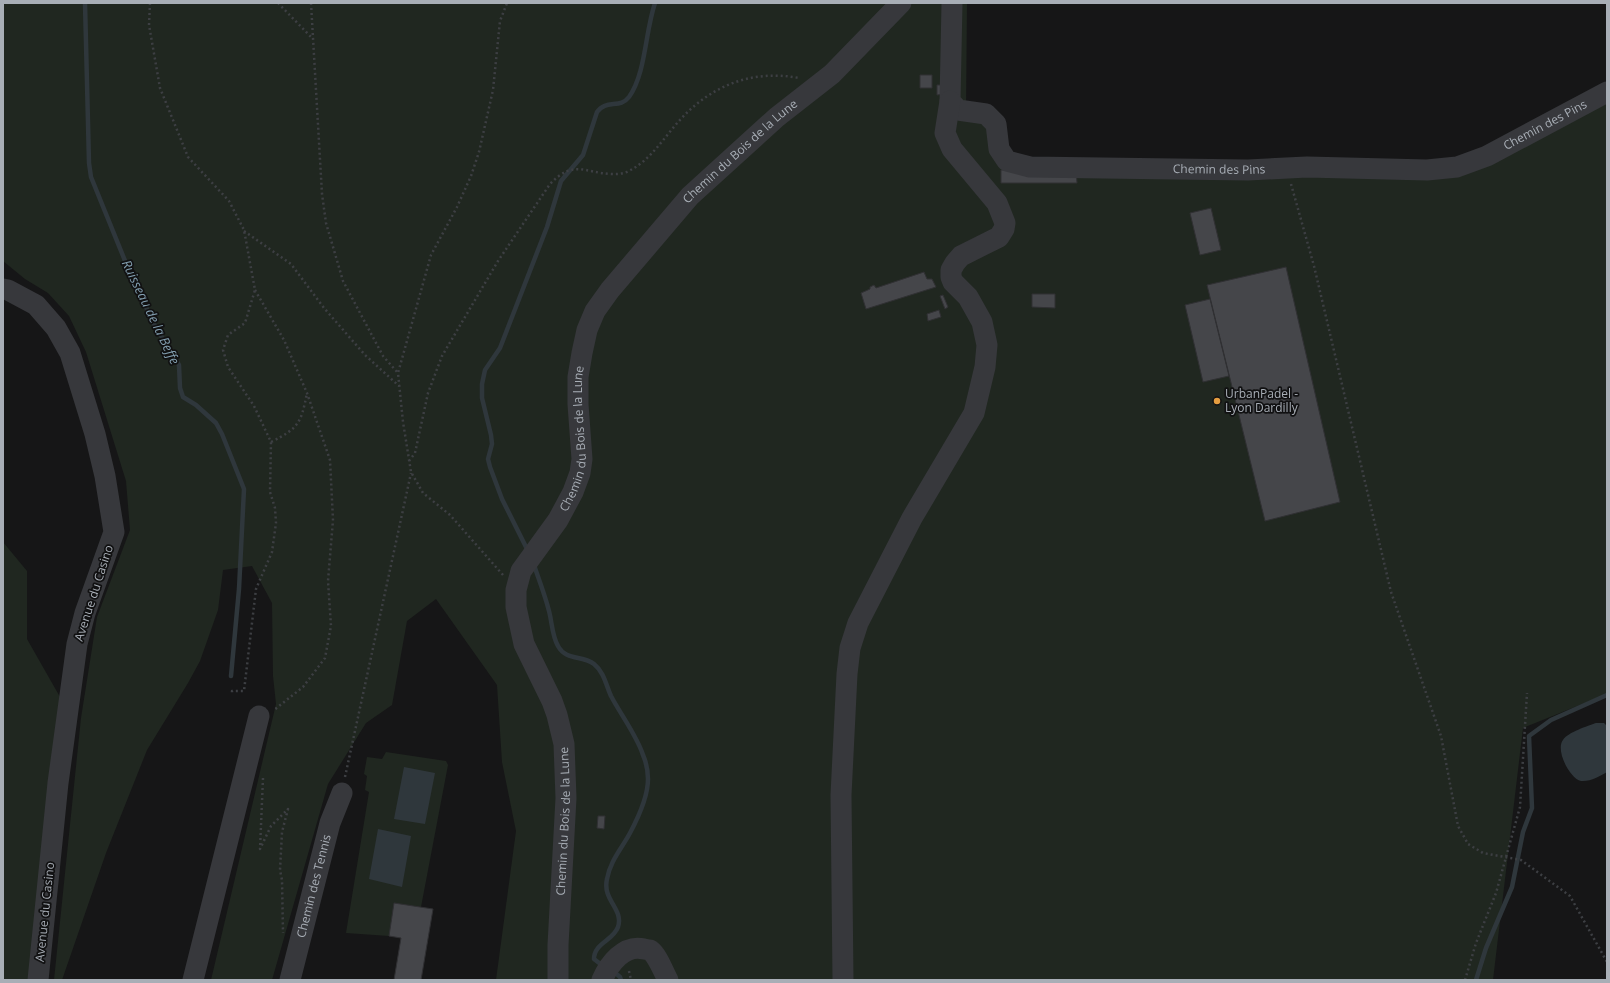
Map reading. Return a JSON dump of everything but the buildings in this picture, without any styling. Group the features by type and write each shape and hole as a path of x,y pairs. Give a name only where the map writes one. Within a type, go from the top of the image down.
{"street":[{"name":"Chemin du Bois de la Lune","path":"558,980 558,944 566,798 564,744 552,701 524,644 516,607 518,581 558,520 573,492 580,473 582,459 578,377 587,330 595,311 610,290 690,196 777,118 832,74 868,39 901,3"},
{"path":"843,980 841,795 847,674 850,648 858,623 912,518 974,413 987,345 982,322 968,297 953,282 951,277 952,270 955,262 961,256 999,237 1004,229 1005,223 997,203 952,149 945,133 950,101 952,3"},
{"name":"Chemin des Pins","path":"950,101 958,110 986,114 996,124 999,149 1007,160 1030,167 1248,170 1307,167 1426,170 1457,167 1487,156 1607,92"},
{"name":"Avenue du Casino","path":"3,289 8,290 36,305 56,328 70,353 95,434 106,476 114,532 85,613 77,644 58,783 38,980"},
{"path":"193,980 259,718"},
{"name":"Chemin des Tennis","path":"290,980 330,823 342,793"},
{"path":"606,972 625,951 637,947 650,950 668,980"}],"path":[{"path":"150,3 149,25 160,88 188,157 229,201 244,230 254,290 284,340 307,393 330,460 333,520 328,580 331,626 325,658 303,687 283,705 259,718"},
{"path":"278,3 313,40"},
{"path":"311,3 322,194 326,223 343,281 382,356 398,373"},
{"path":"507,3 500,21 493,90 479,152 458,207 431,255 398,373 411,472 423,493 450,516 518,581"},
{"path":"409,462 415,453 428,393 442,356 498,261 550,184 558,176 565,171 577,168 608,174 623,173 640,165 692,109 712,92 730,84 757,77 777,75 803,78 818,86"},
{"path":"1287,168 1314,266 1391,592 1441,736 1458,826 1468,844 1483,853 1506,856 1521,860 1570,896 1607,962"},
{"path":"244,230 291,264 324,308 365,355 399,386"},
{"path":"232,694 232,691 244,691 256,589 272,552 276,523 275,508 270,492 271,442 254,406 228,368 223,350 228,335 245,323 254,290"},
{"path":"271,442 295,428 302,416 307,393"},
{"path":"342,793 411,472"},
{"path":"1465,980 1476,943 1496,893 1520,807 1527,693"},
{"path":"263,774 260,849 271,826 288,809 282,832 280,870 282,880 282,925 284,941"}],"shaded area":[{"path":"3,3 967,3 966,111 986,114 1007,160 1457,167 1607,92 1607,694 1523,728 1493,980 496,980 516,831 502,762 497,685 436,599 407,621 392,705 366,723 328,784 272,980 211,980 276,704 273,676 272,603 252,566 223,570 218,610 200,661 147,750 106,853 62,980 54,980 81,718 97,617 130,530 126,481 86,352 69,316 48,293 25,279 3,261"},
{"path":"3,542 27,571 27,639 60,697 30,980 3,980"},
{"path":"1596,723 1604,723 1607,726 1607,772 1591,780 1581,781 1572,775 1568,770 1562,757 1561,745 1563,740 1569,734"},
{"path":"386,752 446,761 448,765 421,907 394,903 389,936 346,933 369,792 365,790 367,776 364,774 367,757 382,759"},
{"path":"404,767 435,773 425,824 394,819"},
{"path":"378,829 411,836 402,887 369,879"}],"waterway":[{"name":"Ruisseau de la Beffe","path":"85,3 89,163 91,177 132,278 155,326 179,365 180,388 183,397 196,405 216,423 222,434 244,489 239,589 231,676"},
{"path":"528,551 502,499 488,459 492,444 482,398 482,384 485,370 500,348 547,227 561,181 583,155 597,112 605,106 625,101 635,87 642,64 655,3"},
{"path":"534,565 558,646 565,654 590,661 600,671 611,696 637,740 647,770 648,786 642,807 630,833 613,860 607,879 607,893 616,909 619,921 616,932 597,949 595,954 594,959 603,966"},
{"path":"1476,980 1486,948 1512,887 1523,832 1532,808 1529,736 1551,720 1607,695"},
{"path":"613,971 620,977 621,980"}],"place":[{"name":"UrbanPadel - Lyon Dardilly","path":"1217,401"}]}
